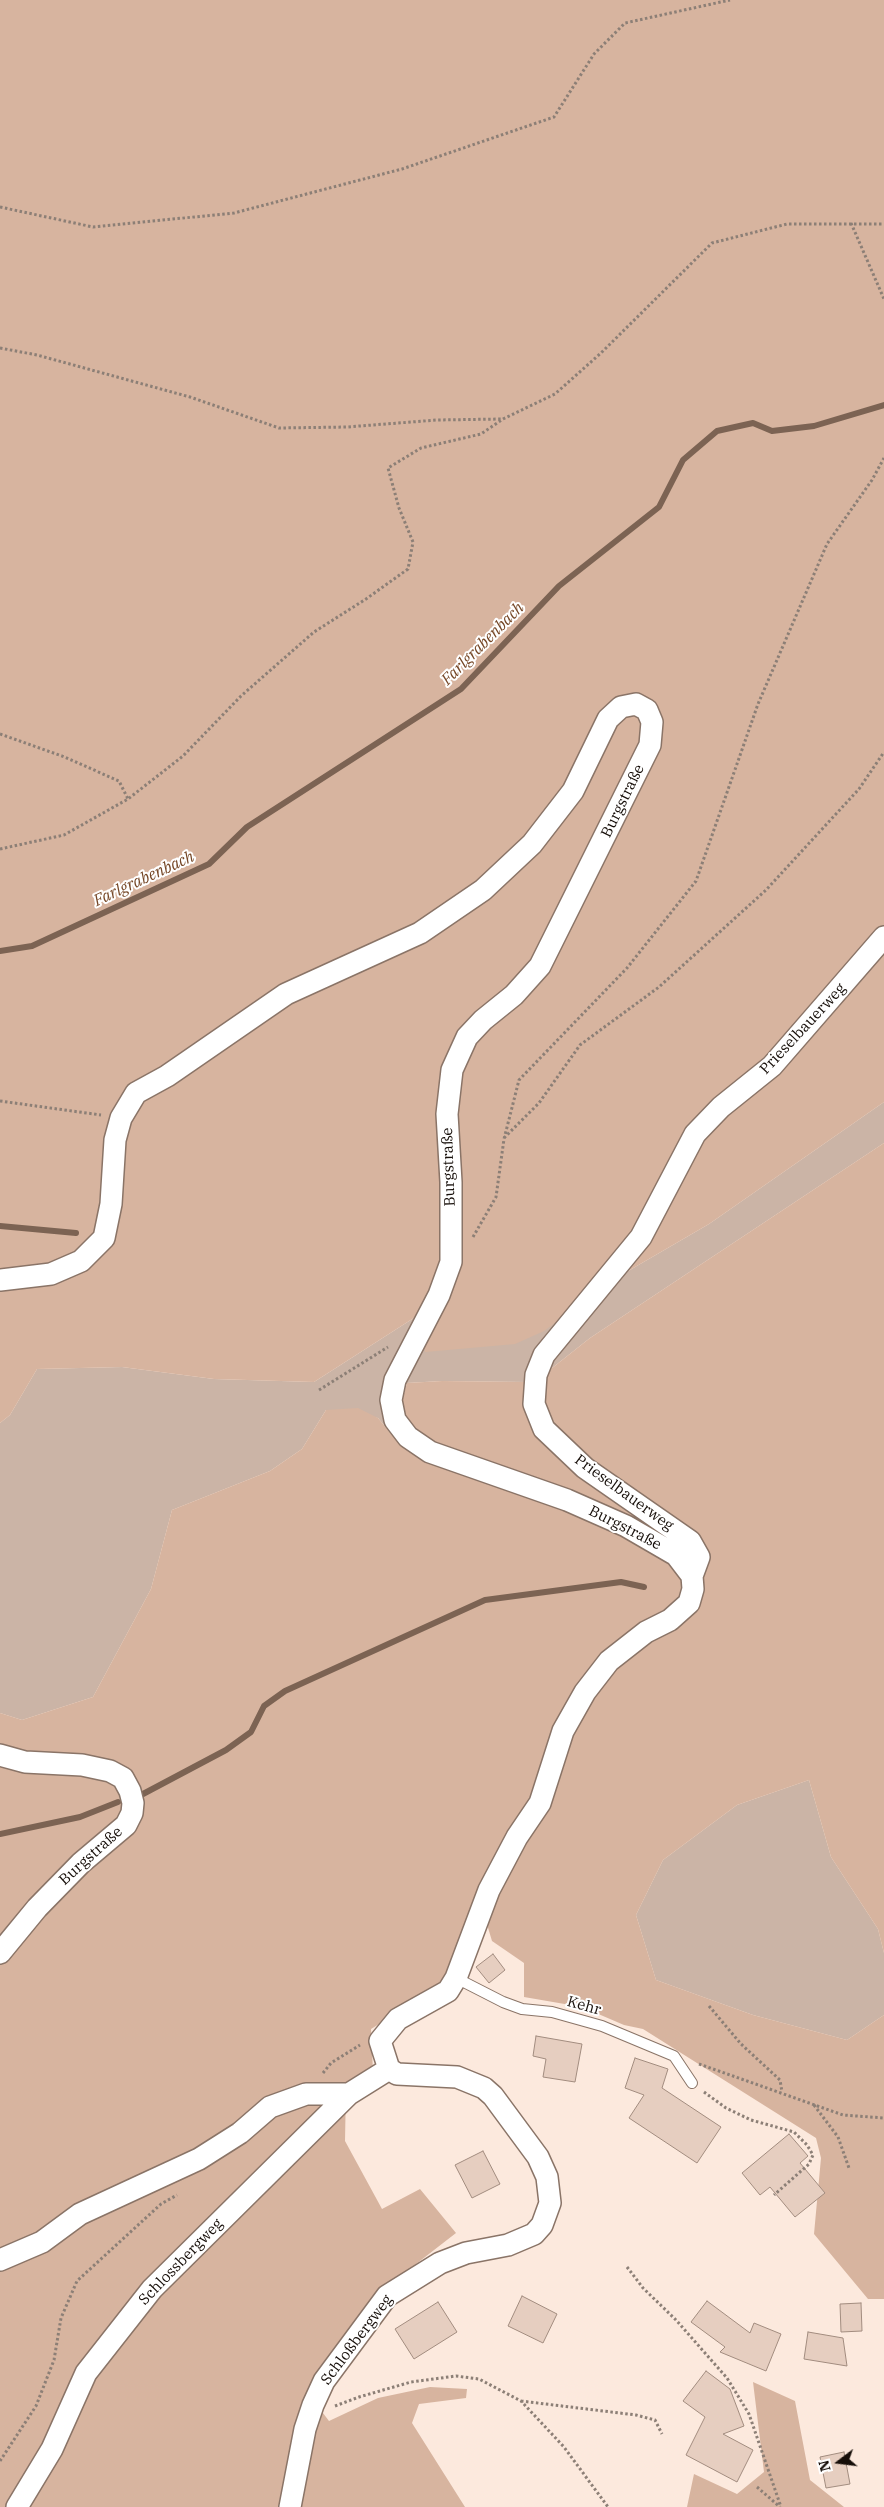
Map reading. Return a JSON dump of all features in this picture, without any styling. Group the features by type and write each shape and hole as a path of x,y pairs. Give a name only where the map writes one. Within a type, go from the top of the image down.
{"street":[{"name":"Burgstraße","path":"0,1280 51,1274 81,1261 104,1238 111,1204 115,1140 121,1118 136,1093 167,1076 286,994 420,933 483,890 532,844 573,791 608,719 621,707 636,704 647,710 652,722 650,745 540,966 514,996 483,1020 467,1037 452,1070 447,1114 452,1262 439,1295 395,1380 391,1400 395,1420 408,1437 430,1452 568,1500 626,1526 676,1555 692,1576"},
{"name":"Prieselbauerweg","path":"456,1978 489,1890 517,1837 540,1803 563,1731 585,1692 609,1661 646,1632 670,1620 689,1603 693,1589 692,1576 699,1557 690,1541 585,1468 544,1429 534,1404 536,1375 544,1355 641,1237 696,1134 721,1107 772,1066 884,938"},
{"name":"Burgstraße","path":"0,1755 25,1762 82,1765 110,1771 123,1778 130,1791 133,1803 132,1813 126,1825 81,1863 56,1888 0,1953"},
{"path":"389,2069 380,2041 398,2019 448,1991 456,1978"},
{"name":"Schlossbergweg","path":"17,2507 52,2449 86,2373 152,2289 349,2094 389,2069"},
{"name":"Schloßbergweg","path":"290,2507 309,2417 324,2381 387,2296 440,2263 466,2253 508,2245 534,2234 542,2225 550,2203 547,2177 538,2157 493,2096 484,2088 457,2077 397,2074 389,2069"},
{"path":"0,2260 42,2242 80,2214 199,2159 240,2133 270,2107 306,2094 349,2094"}],"lane":[{"name":"Kehr","path":"456,1978 503,2002 522,2009 552,2012 602,2026 674,2056"},
{"path":"674,2056 692,2083"}],"path":[{"path":"0,207 93,227 234,213 402,169 554,117 594,54 625,23 730,0"},
{"path":"0,849 64,835 128,799 183,756 241,696 314,632 366,599 408,569 412,542 399,508 388,468 421,448 481,434 503,419 555,394 601,353 712,243 787,224 884,224"},
{"path":"851,224 884,299"},
{"path":"0,348 37,355 190,397 279,428 347,427 437,420 503,419"},
{"path":"452,1262 466,1248 496,1197 504,1139 518,1080 627,968 696,881 758,704 827,544 872,480 884,458"},
{"path":"0,734 62,756 119,781 128,799"},
{"path":"504,1139 539,1103 580,1045 659,987 766,890 859,789 884,752"},
{"path":"0,1101 121,1118"},
{"path":"319,1390 389,1346"},
{"path":"709,2006 741,2044 780,2080 782,2092"},
{"path":"306,2094 331,2063 362,2044 380,2041"},
{"path":"674,2056 782,2092 843,2115 884,2118"},
{"path":"692,2083 726,2108 751,2120 794,2132 807,2145 813,2155 809,2164 774,2196"},
{"path":"814,2105 838,2137 849,2168"},
{"path":"0,2461 36,2406 54,2360 61,2318 77,2281 161,2204 186,2190"},
{"path":"627,2267 643,2288 676,2320 727,2378 749,2414 781,2507"},
{"path":"309,2417 359,2397 394,2387 456,2376 480,2379 520,2401 564,2447 608,2507"},
{"path":"520,2401 636,2415 654,2420 662,2434"},
{"path":"757,2486 781,2507"}],"shaded area":[{"path":"0,0 884,0 884,1102 709,1224 611,1281 544,1331 515,1344 425,1352 420,1314 314,1382 214,1379 122,1367 37,1369 10,1415 0,1423"},
{"path":"884,1102 884,1143 590,1338 542,1376 526,1382 442,1381 407,1383 392,1435 378,1418 326,1410 302,1449 270,1471 172,1510 151,1589 93,1697 22,1720 0,1713 0,1423 10,1415 37,1369 122,1367 214,1379 314,1382 420,1314 611,1281 709,1224"},
{"path":"884,1143 884,1953 878,1929 831,1857 809,1780 737,1805 663,1860 636,1915 656,1980 753,2015 847,2040 884,2015 884,2299 868,2299 814,2234 821,2158 816,2138 643,2029 624,2025 582,2007 524,1997 524,1963 492,1941 486,1921 588,1699 613,1666 663,1632 701,1554 550,1426 543,1404 542,1376 590,1338"},
{"path":"442,1381 526,1382 525,1405 683,1549 683,1591 672,1610 630,1634 548,1747 526,1808 453,1964 435,1990 371,2029 373,2072 346,2088 345,2141 382,2209 420,2189 456,2233 385,2288 310,2396 329,2421 378,2398 430,2387 467,2389 466,2398 419,2404 412,2423 465,2507 0,2507 0,1713 22,1720 93,1697 151,1589 172,1510 270,1471 302,1449 326,1410 358,1408 378,1418 392,1435 407,1383"},
{"path":"809,1780 831,1857 878,1929 884,1953 884,2015 847,2040 753,2015 656,1980 636,1915 663,1860 737,1805"},
{"path":"753,2382 795,2401 810,2480 844,2507 687,2507 694,2474 737,2494 764,2472"}],"building":[{"path":"493,1954 505,1970 489,1983 476,1967"},
{"path":"536,2036 582,2044 575,2082 543,2077 546,2059 533,2056"},
{"path":"635,2058 668,2069 662,2088 721,2127 697,2163 629,2118 644,2095 625,2088"},
{"path":"789,2134 808,2156 800,2163 825,2193 795,2217 770,2187 760,2195 742,2173"},
{"path":"483,2151 500,2184 472,2198 455,2165"},
{"path":"522,2296 557,2314 543,2343 508,2326"},
{"path":"707,2301 750,2333 754,2323 781,2334 766,2371 720,2352 725,2347 691,2322"},
{"path":"438,2302 457,2332 414,2359 395,2329"},
{"path":"861,2303 862,2331 841,2332 840,2304"},
{"path":"808,2332 843,2338 847,2366 804,2359"},
{"path":"706,2371 730,2389 744,2426 723,2434 753,2450 737,2482 686,2455 705,2417 683,2401"},
{"path":"844,2452 850,2484 826,2488 820,2457"}],"waterway":[{"name":"Farlgrabenbach","path":"0,951 32,946 209,864 247,827 461,689 559,586 659,507 683,460 717,431 753,423 772,431 814,426 884,405"},
{"path":"0,1226 76,1233"},
{"path":"143,1794 226,1750 251,1732 264,1706 285,1691 485,1600 621,1582 644,1587"},
{"path":"0,1834 80,1817 118,1802"}]}
